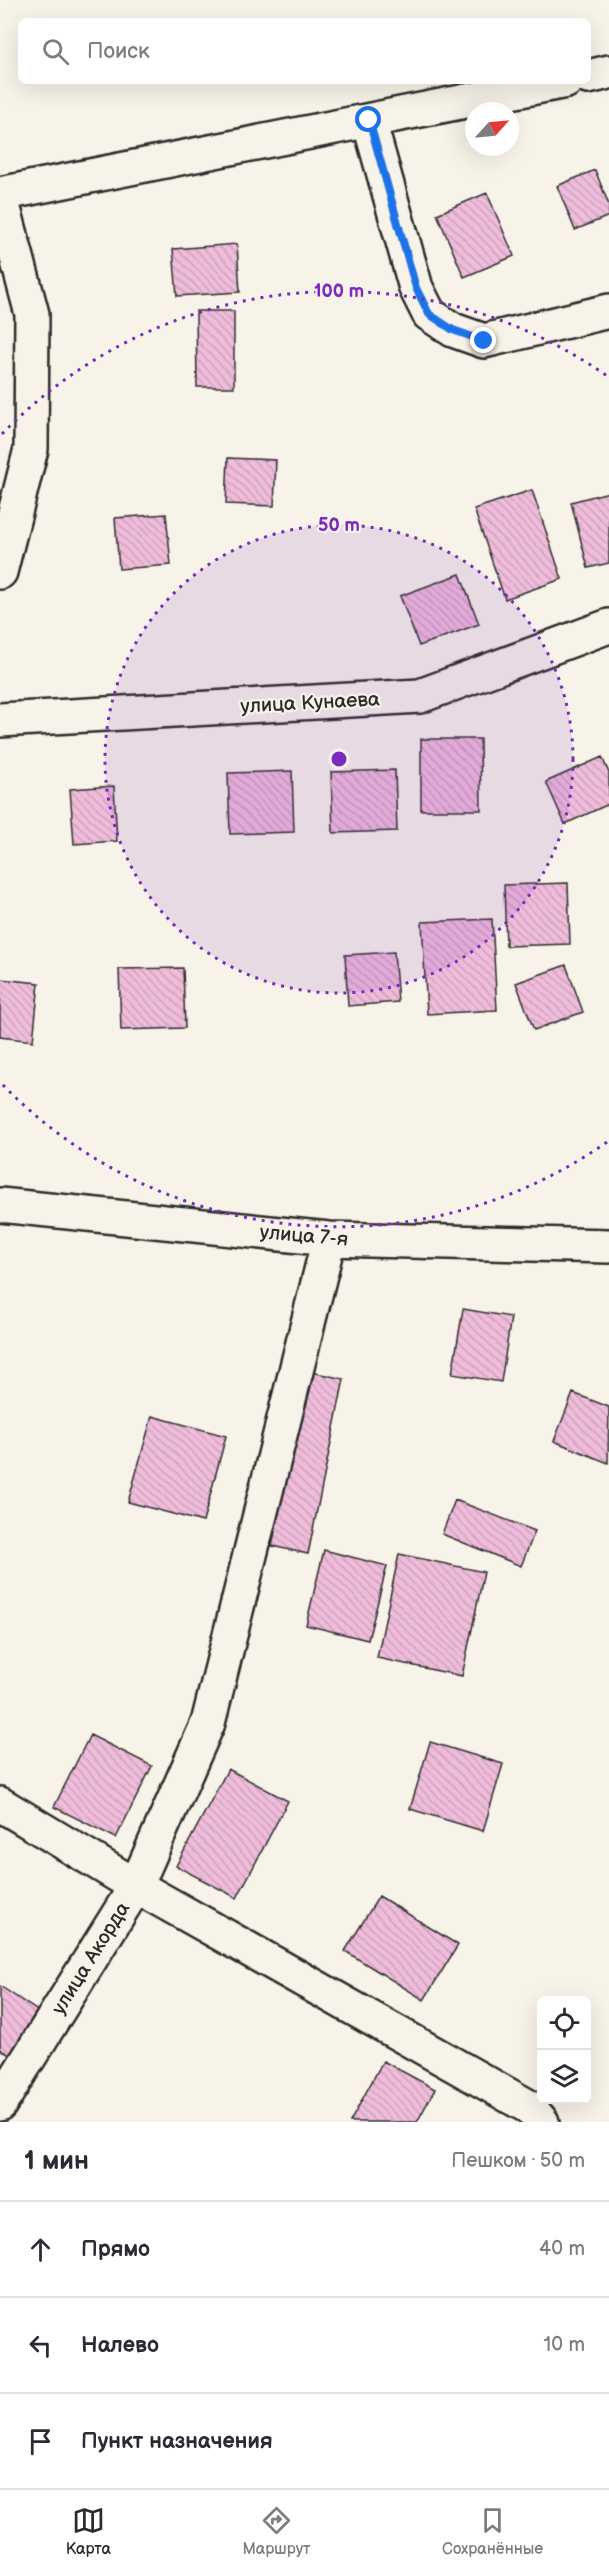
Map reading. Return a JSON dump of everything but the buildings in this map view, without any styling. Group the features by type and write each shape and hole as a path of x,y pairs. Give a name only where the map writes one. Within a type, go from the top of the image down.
{"street":[{"path":"591,75 609,72"},
{"path":"0,572 31,448 32,314 0,194 551,84"},
{"path":"369,120 416,288 429,314 453,330 484,341 609,311"},
{"name":"улица Кунаева","path":"0,720 420,696 609,627"},
{"name":"улица 7-я","path":"0,1205 329,1239 609,1246"},
{"path":"329,1239 208,1723 135,1886 529,2107 542,2122"},
{"name":"улица Акорда","path":"0,1804 135,1886 0,2104"}],"route":[{"path":"369,120 416,288 429,314 453,330 484,341"}]}
